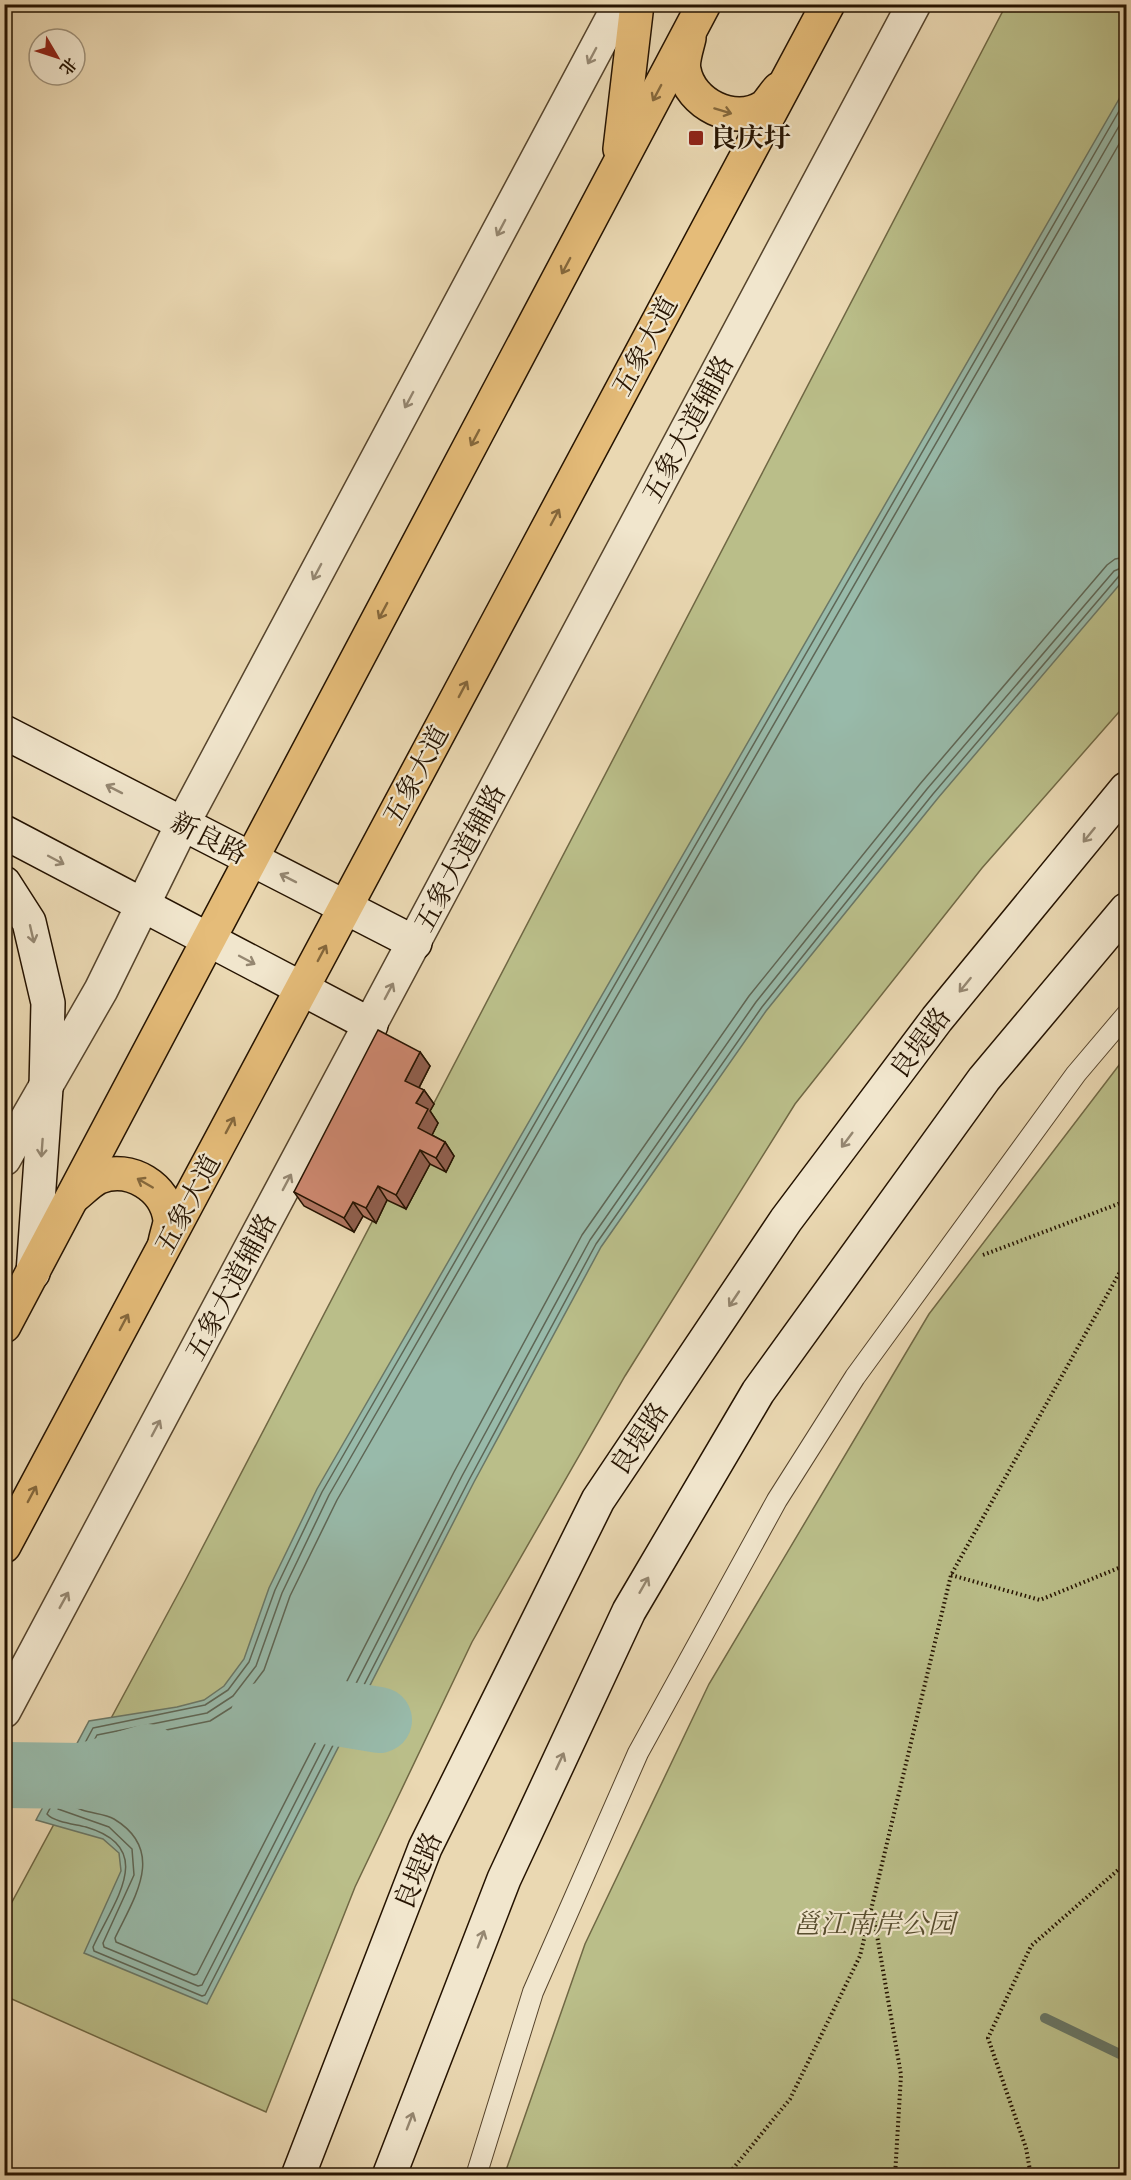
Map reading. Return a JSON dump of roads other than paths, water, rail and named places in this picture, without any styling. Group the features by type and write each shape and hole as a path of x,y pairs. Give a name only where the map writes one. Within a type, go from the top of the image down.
{"main road":[{"path":"4,1159 101,990 182,825 620,4"},
{"path":"618,168 637,4"},
{"name":"五象大道","path":"4,1546 828,4"},
{"name":"五象大道辅路","path":"4,1711 914,4"},
{"path":"4,1326 697,17"},
{"path":"697,17 684,69 694,92 717,110 740,115 764,106 788,78"},
{"name":"新良路","path":"4,732 415,943"},
{"name":"良堤路","path":"298,2175 425,1848 598,1500 786,1220 938,1019 1126,789"},
{"path":"4,832 371,1025"},
{"path":"4,883 29,922 48,1003 46,1088 33,1273"},
{"path":"389,2175 504,1879 629,1611 758,1392 984,1079 1126,910"},
{"path":"72,1198 98,1177 117,1173 146,1180 162,1197 170,1221 163,1251"}],"lane":[{"path":"476,2175 533,1992 638,1753 772,1510 855,1377 1076,1074 1126,1014"}],"water":[{"path":"1126,87 1126,577 938,798 766,1011 601,1247 474,1482 207,2004 84,1953 121,1871 119,1853 103,1839 36,1820 89,1721 177,1707 204,1700 224,1686 244,1659 269,1588 317,1489"}],"waterway":[{"path":"264,1715 307,1708 379,1720"},
{"path":"4,1775 85,1776 148,1757"},
{"path":"1045,2018 1126,2057"}],"place":[{"name":"良庆圩","path":"696,138"}],"park label":[{"name":"邕江南岸公园","path":"874,1924"}]}
